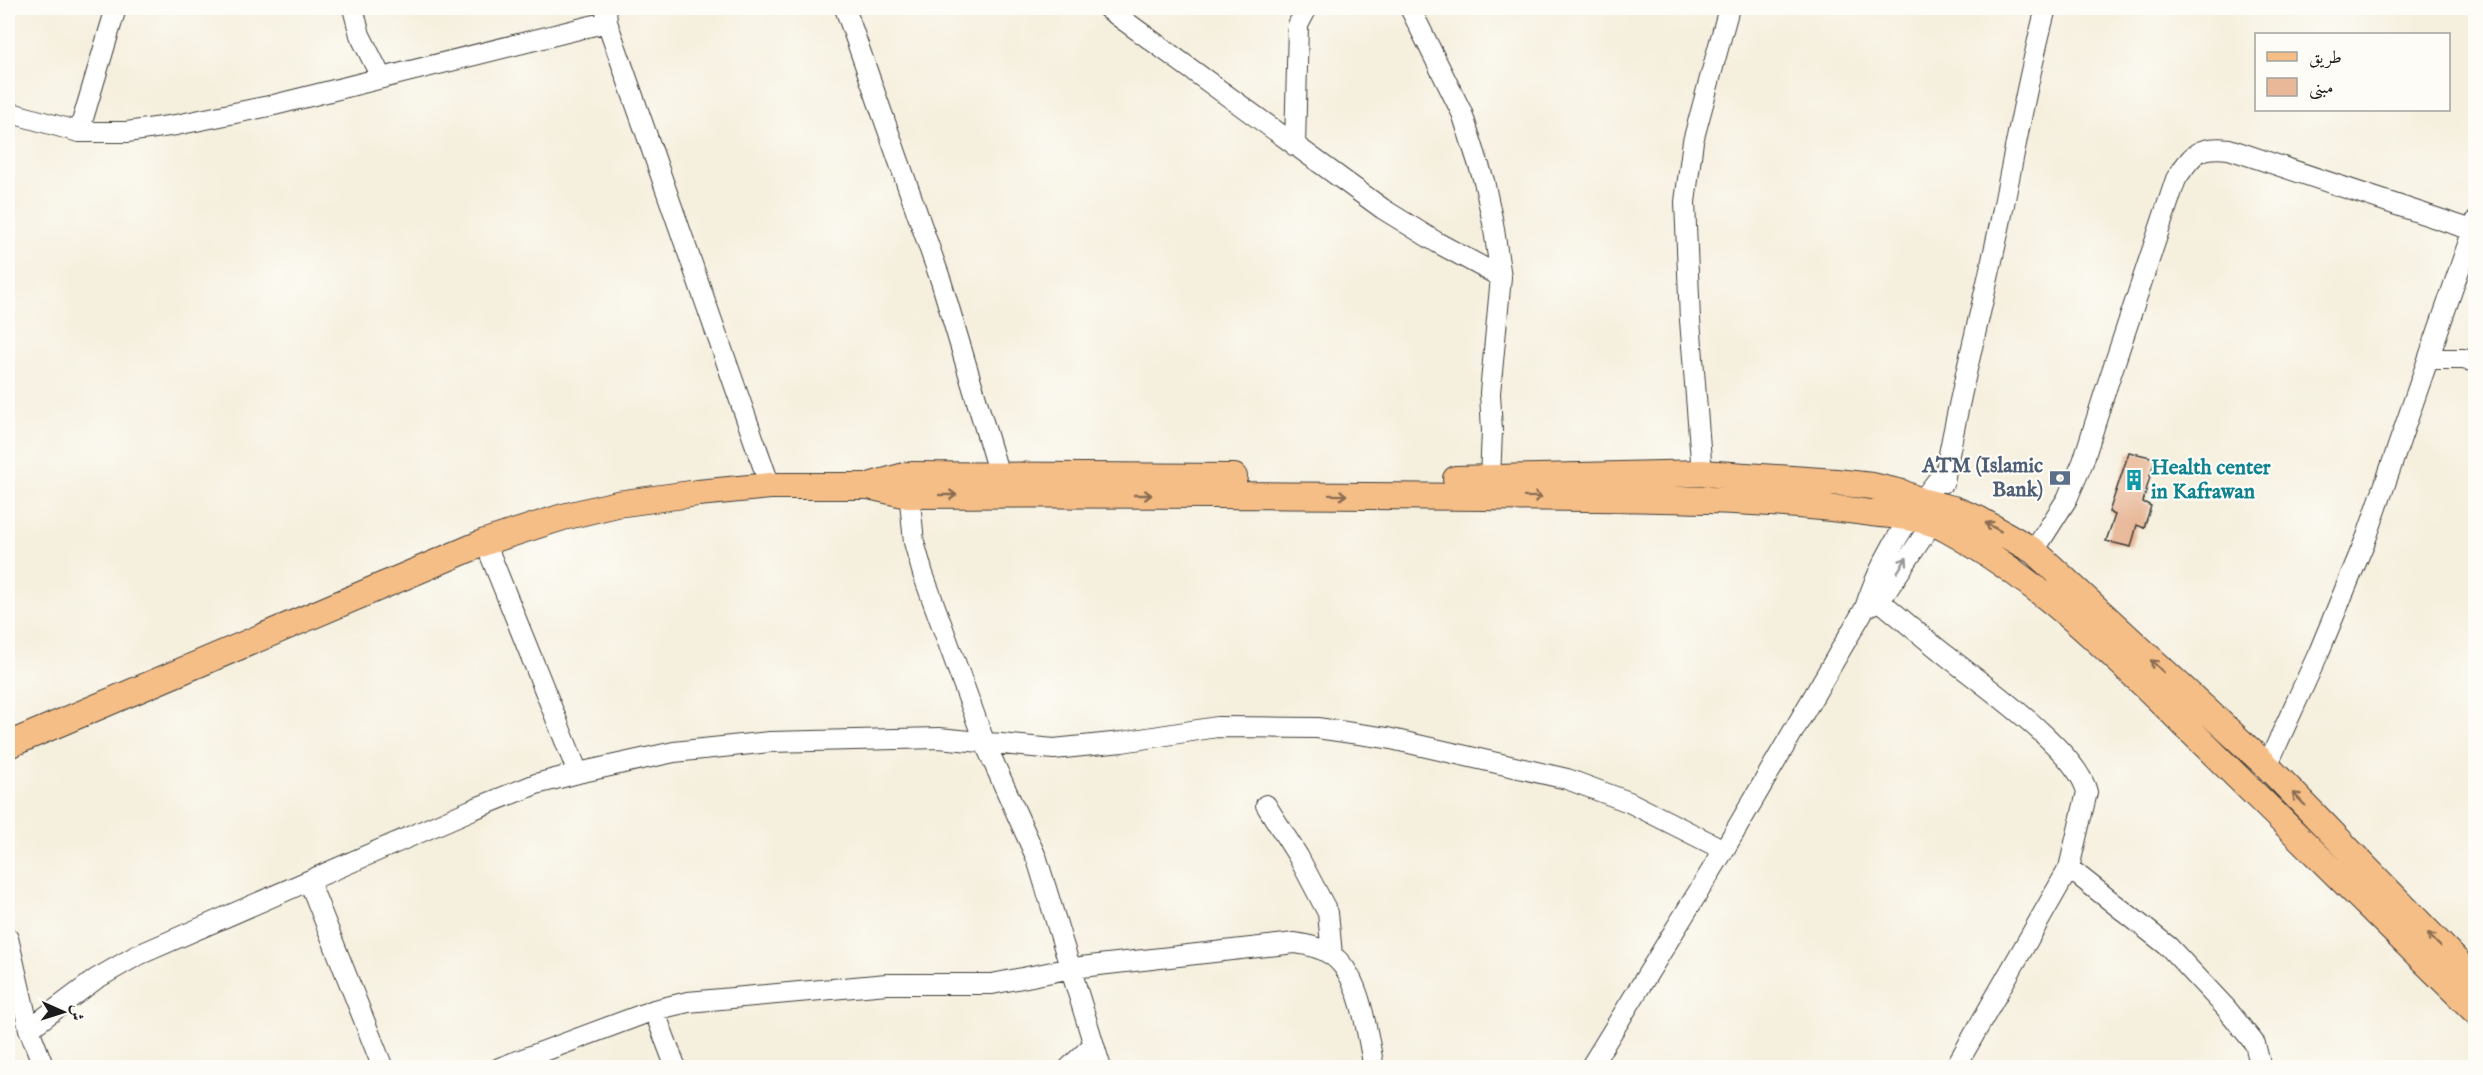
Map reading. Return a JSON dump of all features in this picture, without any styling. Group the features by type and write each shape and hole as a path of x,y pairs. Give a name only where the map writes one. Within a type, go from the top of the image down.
{"main road":[{"path":"908,485 999,475 1490,479 1702,473 1872,486 1902,493 1944,527 2013,571 2064,612 2143,684 2475,1012"},
{"path":"8,745 485,542 563,517 617,504 698,493 770,486 908,485 1264,495 1690,499 1925,512 1953,509 1978,519 2034,551 2267,766 2475,981"}],"street":[{"path":"79,132 116,8"},
{"path":"353,8 367,53 381,77"},
{"path":"845,8 941,281 999,475"},
{"path":"1107,8 1383,209 1501,278"},
{"path":"1295,146 1298,25 1307,8"},
{"path":"1410,8 1462,113 1484,182 1501,278 1490,393 1492,431 1490,479"},
{"path":"1702,473 1690,320 1685,202 1693,141 1729,8"},
{"path":"1590,1068 1872,604 1874,578 1925,512 1946,470 2002,214 2022,108 2046,8"},
{"path":"8,112 79,132 127,132 176,125 274,105 607,15 770,486"},
{"path":"2034,551 2067,499 2083,462 2176,179 2191,157 2202,150 2213,147 2229,149 2474,225 2367,536 2319,652 2267,766"},
{"path":"2429,359 2463,359 2475,362"},
{"path":"908,485 914,542 923,574 984,741 1037,859 1101,1068"},
{"path":"485,542 578,772"},
{"path":"1872,604 2028,720 2068,760 2084,780 2087,792 2069,868 1955,1068"},
{"path":"29,1029 96,978 135,956 471,810 536,784 578,772 674,752 770,742 939,738 1054,749 1122,742 1217,727 1317,728 1387,738 1567,779 1629,802 1724,850"},
{"path":"1266,805 1298,856 1328,913 1332,955"},
{"path":"2069,868 2169,947 2226,1008 2255,1044 2261,1068"},
{"path":"309,881 383,1068"},
{"path":"8,938 29,1029 44,1068"},
{"path":"499,1068 654,1010 726,997 887,984 992,984 1072,968 1295,943 1313,946 1332,955 1352,979 1365,1020 1374,1068"},
{"path":"654,1010 676,1068"},
{"path":"1069,1068 1093,1045"}],"building":[{"name":"Health center in Kafrawan","path":"2129,452 2155,458 2143,502 2151,506 2144,528 2137,525 2131,547 2106,541 2115,515 2109,512"}],"place":[{"name":"ATM (Islamic Bank)","path":"2060,478"},
{"name":"Health center in Kafrawan","path":"2134,480"}]}
